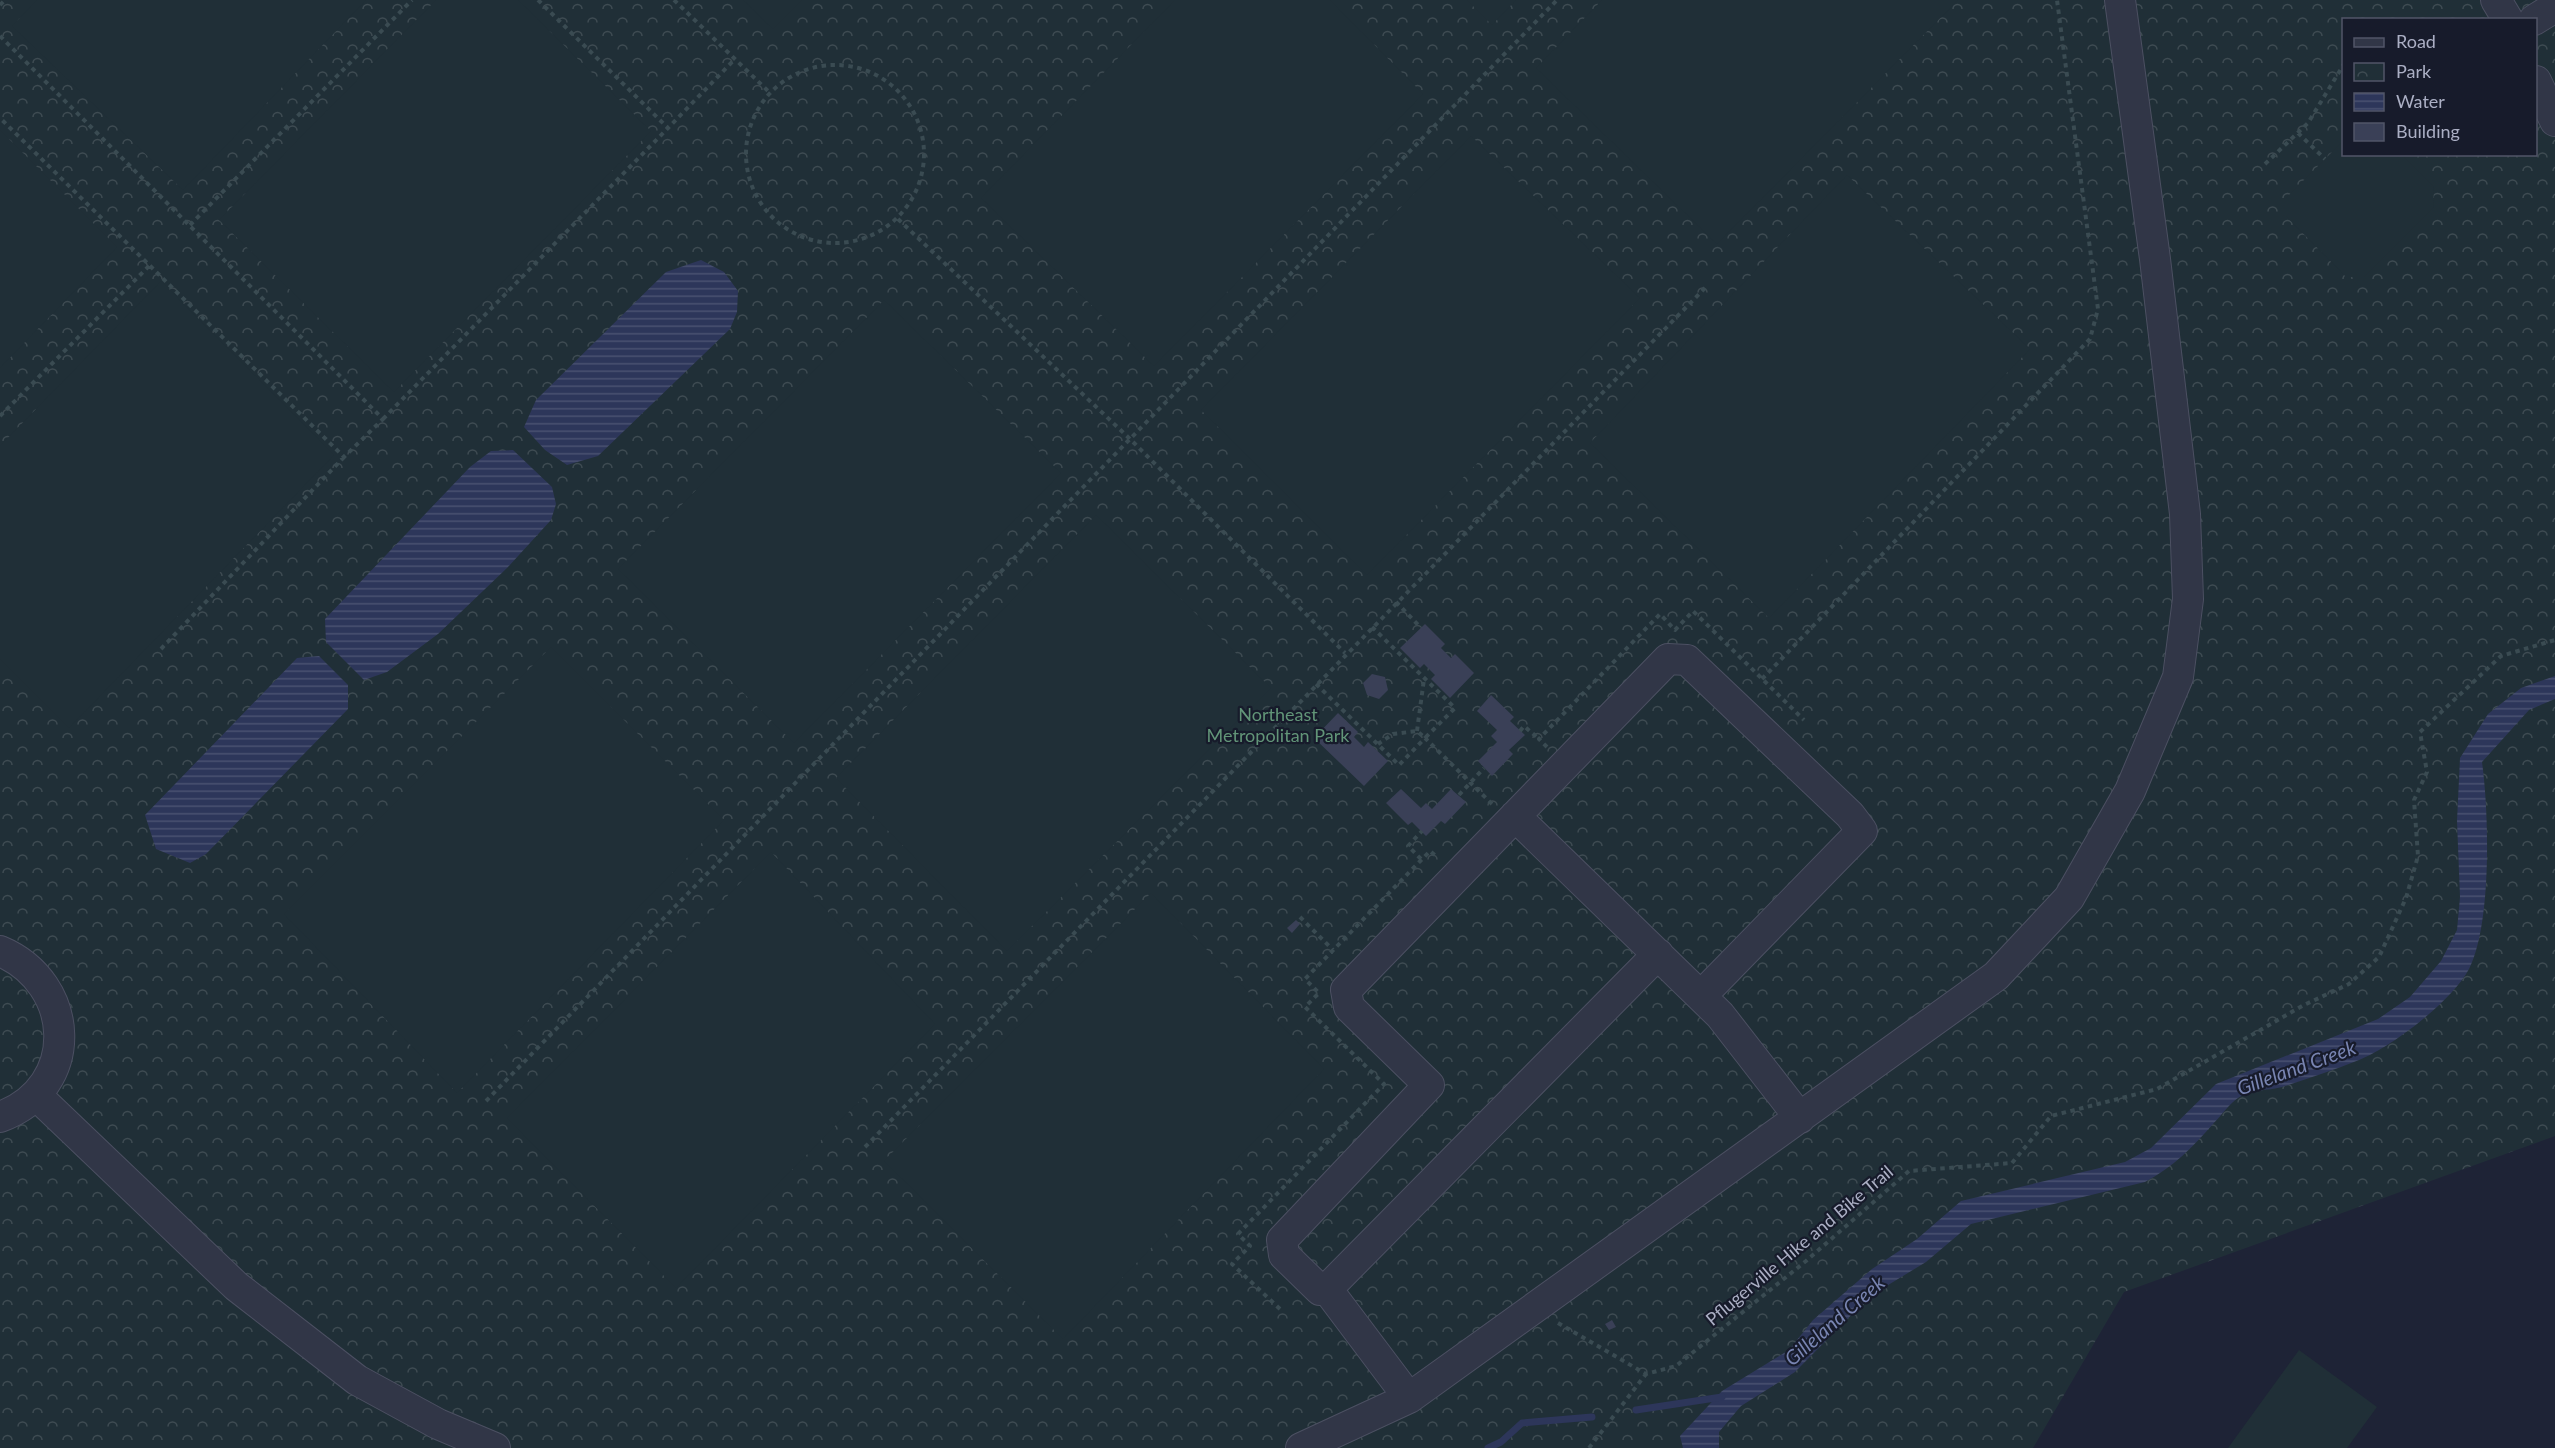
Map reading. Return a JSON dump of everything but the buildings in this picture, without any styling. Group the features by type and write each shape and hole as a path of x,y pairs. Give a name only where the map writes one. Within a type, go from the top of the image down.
{"street":[{"path":"1302,1448 1409,1398 1996,976 2069,898 2130,791 2178,676 2188,599 2185,514 2156,270 2120,0"},
{"path":"2496,0 2507,18"},
{"path":"2537,18 2555,7"},
{"path":"2537,85 2555,121"},
{"path":"1658,954 1327,1289 1320,1290 1284,1255 1282,1240 1430,1085 1349,1006 1346,990 1506,813 1668,659 1687,660 1850,815 1862,831 1701,996"},
{"path":"1506,813 1658,954 1720,1015 1800,1118"},
{"path":"0,951 27,965 46,987 58,1013 60,1042 53,1070 36,1095 15,1111 0,1117"},
{"path":"36,1095 236,1286 357,1380 434,1436 495,1448"},
{"path":"1327,1289 1409,1398"}],"path":[{"path":"0,5 5,0"},
{"path":"190,225 412,0"},
{"path":"537,0 668,128"},
{"path":"674,0 770,92"},
{"path":"486,1101 1557,0"},
{"path":"1762,679 2090,339 2098,309 2057,0"},
{"path":"0,36 382,419"},
{"path":"161,649 344,457 735,59"},
{"path":"840,65 865,70 888,82 907,100 919,123 924,148 923,165 914,198 898,219 873,236 842,244 812,241 784,228 762,206 748,178 745,148 753,118 770,92 790,76 814,67 840,65"},
{"path":"2265,164 2298,133 2327,95 2342,66"},
{"path":"0,118 344,457"},
{"path":"2298,133 2325,159"},
{"path":"898,219 1130,440 1345,653"},
{"path":"0,416 150,265"},
{"path":"865,1148 1345,653 1705,288"},
{"path":"1395,602 1421,628"},
{"path":"1316,684 1399,765 1455,708 1372,627"},
{"name":"Pflugerville Hike and Bike Trail","path":"1646,1374 1676,1366 1806,1261 1909,1171 2012,1163 2051,1116 2157,1089 2304,1005 2349,984 2379,957 2406,898 2418,856 2414,800 2427,772 2420,732 2501,656 2555,640"},
{"path":"1417,731 1424,678"},
{"path":"1520,731 1524,726 1539,739"},
{"path":"1378,744 1393,734 1417,731 1470,784 1506,813"},
{"path":"1459,795 1484,768"},
{"path":"1421,859 1408,846 1422,831"},
{"path":"1280,1309 1232,1264 1250,1246 1238,1234 1384,1084 1305,1007 1319,993 1305,979 1430,851 1446,865"},
{"path":"1300,917 1333,950"},
{"path":"1537,1307 1553,1321 1646,1374 1589,1448"}],"green space":[{"name":"Northeast Metropolitan Park","path":"0,0 2555,0 2555,1136 2124,1292 2033,1448 0,1448"},
{"path":"37,0 366,0 183,190 12,26"},
{"path":"436,0 518,0 651,131 394,392 219,220"},
{"path":"743,0 802,0 773,29"},
{"path":"1175,0 1330,0 1423,94 1154,366 981,198"},
{"path":"1467,0 1516,0 1492,25"},
{"path":"1602,0 1958,0 1717,244 1536,68"},
{"path":"0,130 117,247 0,368"},
{"path":"1471,136 1640,298 1367,575 1201,410"},
{"path":"2342,142 2342,156 2403,156 2434,187 2433,208 2364,277 2346,277 2286,216 2286,198"},
{"path":"1847,175 2030,349 1769,618 1590,443"},
{"path":"161,281 334,455 69,728 0,659 0,446"},
{"path":"884,300 1061,473 794,743 618,569"},
{"path":"1096,515 1271,688 1007,951 836,778"},
{"path":"551,647 724,820 457,1093 284,914"},
{"path":"771,852 935,1024 676,1288 507,1118"},
{"path":"1151,893 1324,1069 1063,1339 884,1161"},
{"path":"2299,1350 2377,1407 2347,1448 2228,1448"}],"water":[{"path":"701,260 724,272 738,291 737,312 730,329 598,456 567,465 545,450 524,427 536,400 666,272"},
{"path":"513,450 552,487 556,504 551,520 507,568 438,634 387,672 364,680 326,642 325,619 470,467 491,451"},
{"path":"319,656 348,685 348,709 206,854 190,863 156,849 145,815 297,658"},
{"name":"Gilleland Creek","path":"2555,676 2555,699 2529,710 2482,762 2487,867 2482,925 2469,969 2436,1008 2404,1034 2373,1054 2282,1087 2243,1095 2228,1107 2182,1156 2145,1182 1971,1224 1926,1262 1870,1296 1795,1372 1741,1406 1719,1432 1719,1448 1683,1448 1680,1436 1722,1391 1789,1350 1813,1320 1872,1269 1917,1239 1961,1201 2125,1162 2151,1148 2216,1084 2378,1019 2410,997 2441,961 2457,930 2460,897 2457,821 2460,758 2488,714 2521,688"}],"waterway":[{"path":"1636,1410 1722,1397"},
{"path":"1488,1448 1501,1442 1522,1423 1592,1417"}]}
